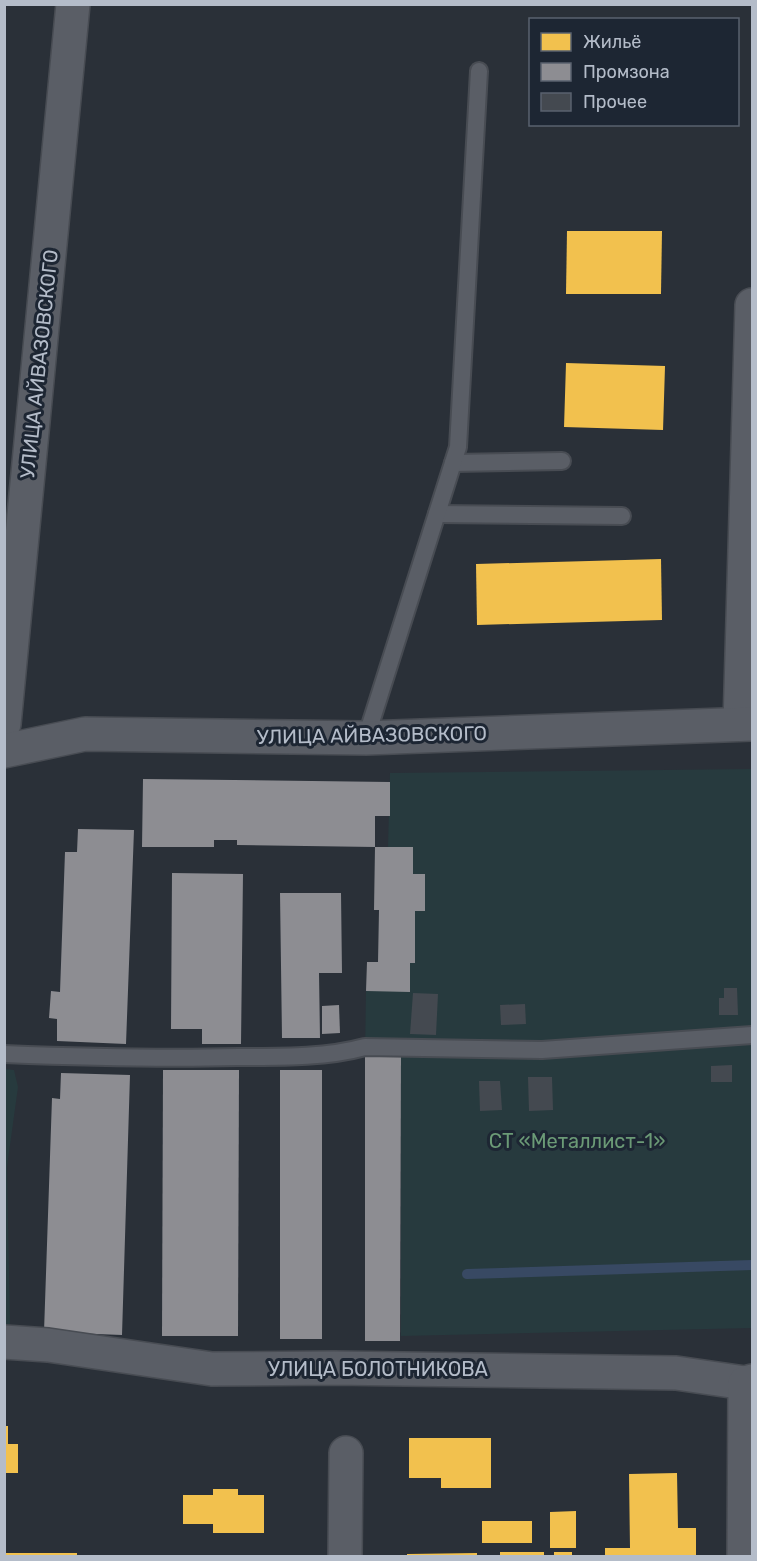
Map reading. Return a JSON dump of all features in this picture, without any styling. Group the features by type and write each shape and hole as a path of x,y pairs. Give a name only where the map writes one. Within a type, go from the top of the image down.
{"street":[{"name":"УЛИЦА АЙВАЗОВСКОГО","path":"4,724 73,4"},
{"name":"УЛИЦА АЙВАЗОВСКОГО","path":"4,751 85,734 366,738 746,724 753,306"},
{"name":"УЛИЦА БОЛОТНИКОВА","path":"4,1342 212,1369 334,1368 676,1373 749,1382"},
{"path":"744,1557 749,1382"},
{"path":"345,1557 346,1453"}],"lane":[{"path":"366,738 458,447 479,71"},
{"path":"453,463 562,461"},
{"path":"437,514 622,516"},
{"path":"4,1054 148,1059 260,1057 347,1052 365,1047 542,1050 753,1035"}],"green space":[{"name":"СТ «Металлист-1»","path":"752,769 752,1328 401,1336 401,1058 365,1057 366,991 410,991 410,963 415,962 415,911 425,910 425,875 413,874 388,847 390,773"},
{"path":"5,1069 14,1070 18,1087 7,1167 10,1324 4,1324"}],"building: Жильё":[{"path":"567,231 662,231 661,294 566,294"},
{"path":"566,363 665,366 663,430 564,427"},
{"path":"661,559 662,620 477,625 476,564"},
{"path":"4,1426 8,1426 8,1444 18,1444 18,1473 4,1473"},
{"path":"409,1438 491,1438 491,1488 441,1488 441,1478 409,1478"},
{"path":"677,1473 678,1528 696,1528 696,1556 605,1556 605,1548 630,1548 629,1474"},
{"path":"213,1489 238,1489 238,1495 264,1495 264,1533 213,1533 213,1524 183,1524 183,1495 213,1495"},
{"path":"576,1511 576,1548 550,1548 550,1512"},
{"path":"482,1521 532,1521 532,1543 482,1543"},
{"path":"500,1552 544,1552 544,1556 500,1556"},
{"path":"554,1552 572,1552 572,1556 554,1556"},
{"path":"4,1553 77,1553 77,1556 4,1556"},
{"path":"477,1553 477,1556 407,1556 407,1554"}],"building: Промзона":[{"path":"143,779 390,782 390,816 375,816 375,847 237,845 237,840 214,840 214,847 142,847"},
{"path":"78,829 134,830 126,1044 57,1041 57,1019 49,1018 51,991 60,992 65,852 77,852"},
{"path":"375,847 413,847 413,874 425,874 425,911 415,911 415,963 410,963 410,992 366,991 367,962 378,962 379,910 374,910"},
{"path":"172,873 243,874 241,1044 202,1044 202,1029 171,1029"},
{"path":"280,893 341,893 342,973 319,973 320,1038 282,1038"},
{"path":"339,1005 340,1033 322,1034 322,1006"},
{"path":"365,1057 401,1057 400,1341 365,1341"},
{"path":"163,1070 239,1070 238,1336 162,1336"},
{"path":"280,1070 322,1070 322,1339 280,1339"},
{"path":"61,1073 130,1075 122,1335 44,1332 52,1098 60,1099"}],"building: Прочее":[{"path":"724,988 737,988 738,1015 719,1015 719,998 724,998"},
{"path":"413,993 438,994 436,1035 410,1034"},
{"path":"525,1004 526,1024 501,1025 500,1005"},
{"path":"732,1065 732,1082 711,1082 711,1066"},
{"path":"528,1077 552,1077 553,1110 529,1111"},
{"path":"479,1081 500,1081 502,1110 480,1111"}],"waterway":[{"path":"467,1274 752,1265"}]}
